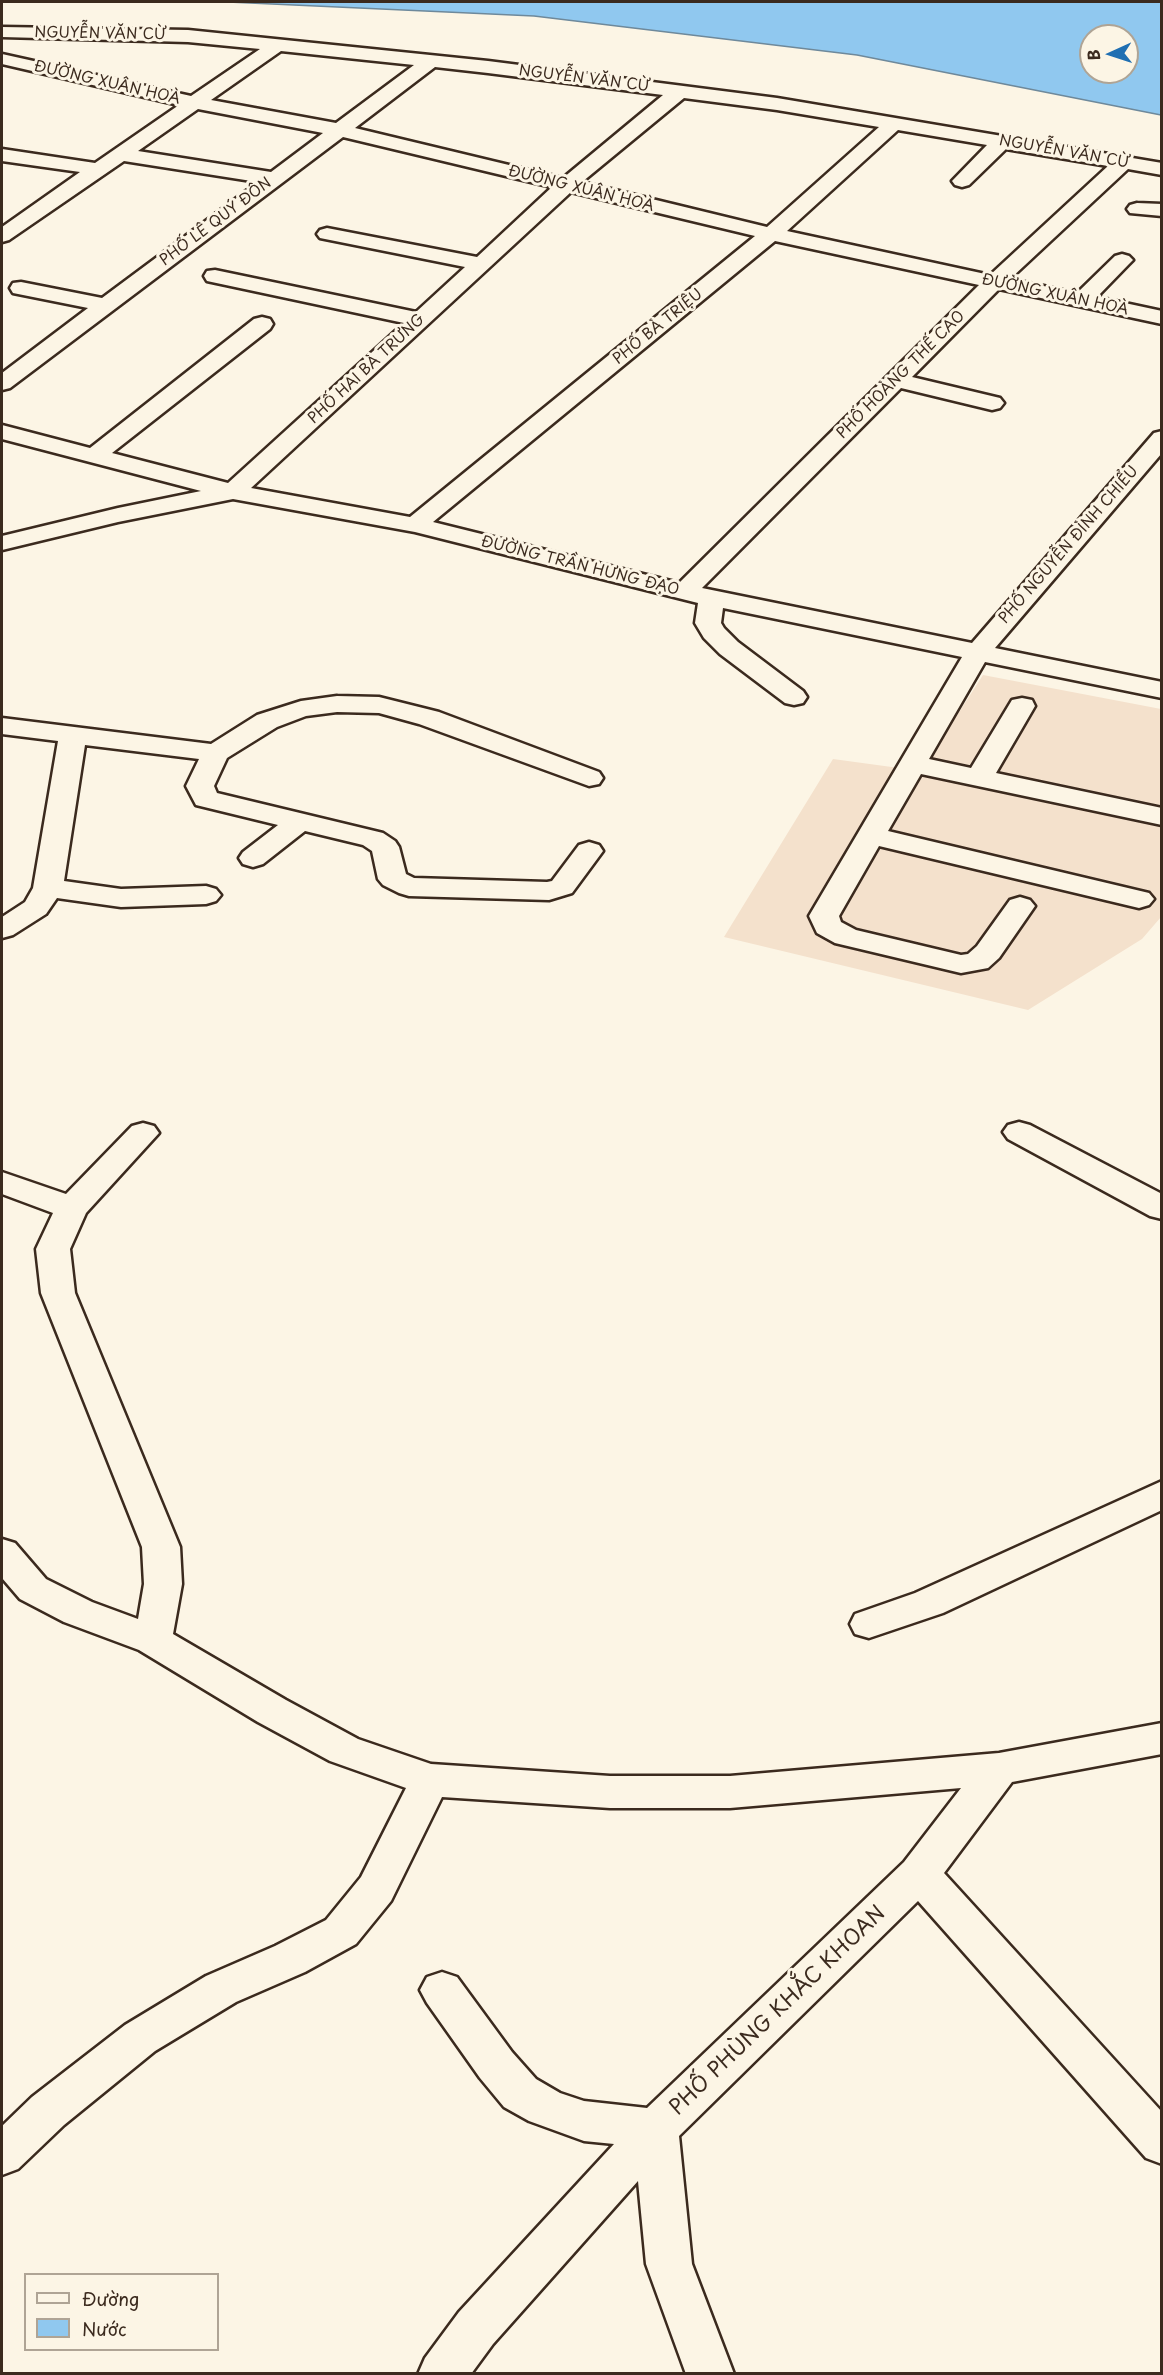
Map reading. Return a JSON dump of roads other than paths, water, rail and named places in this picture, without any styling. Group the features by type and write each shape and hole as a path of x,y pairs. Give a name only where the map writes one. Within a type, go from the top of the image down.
{"street":[{"name":"NGUYỄN VĂN CỪ","path":"2,32 188,36 279,44 680,91 896,123 1161,169"},
{"path":"2,236 192,102 279,44"},
{"name":"ĐƯỜNG XUÂN HOÀ","path":"2,59 192,102 339,130 771,234 1161,318"},
{"name":"PHỐ LÊ QUÝ ĐÔN","path":"2,383 430,62"},
{"name":"PHỐ HAI BÀ TRƯNG","path":"233,492 567,185 680,91"},
{"name":"PHỐ BÀ TRIỆU","path":"415,525 771,234 896,123"},
{"path":"962,181 1002,141"},
{"path":"119,154 274,178"},
{"path":"2,155 98,169"},
{"name":"PHỐ HOÀNG THẾ CAO","path":"684,592 994,282 1124,162"},
{"path":"1137,209 1161,210"},
{"path":"327,234 482,264"},
{"path":"1082,301 1122,260"},
{"path":"215,276 420,320"},
{"path":"21,288 106,305"},
{"path":"94,456 262,324"},
{"path":"13,352 36,357"},
{"path":"896,380 992,403"},
{"name":"ĐƯỜNG TRẦN HƯNG ĐẠO","path":"2,432 233,492 415,525 684,592 1161,690"},
{"name":"PHỐ NGUYỄN ĐÌNH CHIỂU","path":"1020,906 988,952 976,962 961,964 846,937 827,927 824,916 977,653 1161,438"},
{"path":"2,543 118,515 233,492"},
{"path":"712,598 708,623 713,632 729,648 794,697"},
{"path":"589,778 429,718 379,705 337,704 301,709 267,721 216,753 200,786 206,799 373,839 385,847 393,879 409,887 549,891 562,887 589,851"},
{"path":"979,778 1022,706"},
{"path":"2,726 216,753"},
{"path":"2,929 36,908 48,888 73,734"},
{"path":"913,764 1161,817"},
{"path":"253,858 300,821"},
{"path":"871,836 1139,899"},
{"path":"48,888 121,898 206,895"},
{"path":"1019,1132 1161,1208"},
{"path":"143,1133 72,1208 53,1250 58,1293 161,1547 163,1584 153,1640"},
{"path":"2,1182 72,1208"},
{"path":"869,1624 929,1603 1161,1494"},
{"path":"2,1553 33,1589 78,1612 153,1640 272,1711 344,1750 430,1780 610,1792 730,1792 999,1769 1161,1738"},
{"name":"PHỐ PHÙNG KHẮC KHOAN","path":"442,2373 476,2328 656,2129 919,1874 999,1769"},
{"path":"2,2155 48,2111 140,2038 221,1989 290,1959 341,1932 376,1889 430,1780"},
{"path":"919,1874 1161,2144"},
{"path":"442,1990 496,2065 520,2093 545,2107 584,2121 656,2129 669,2264 710,2373"}],"water":[{"path":"228,2 1161,2 1161,115 857,55 534,16"}]}
